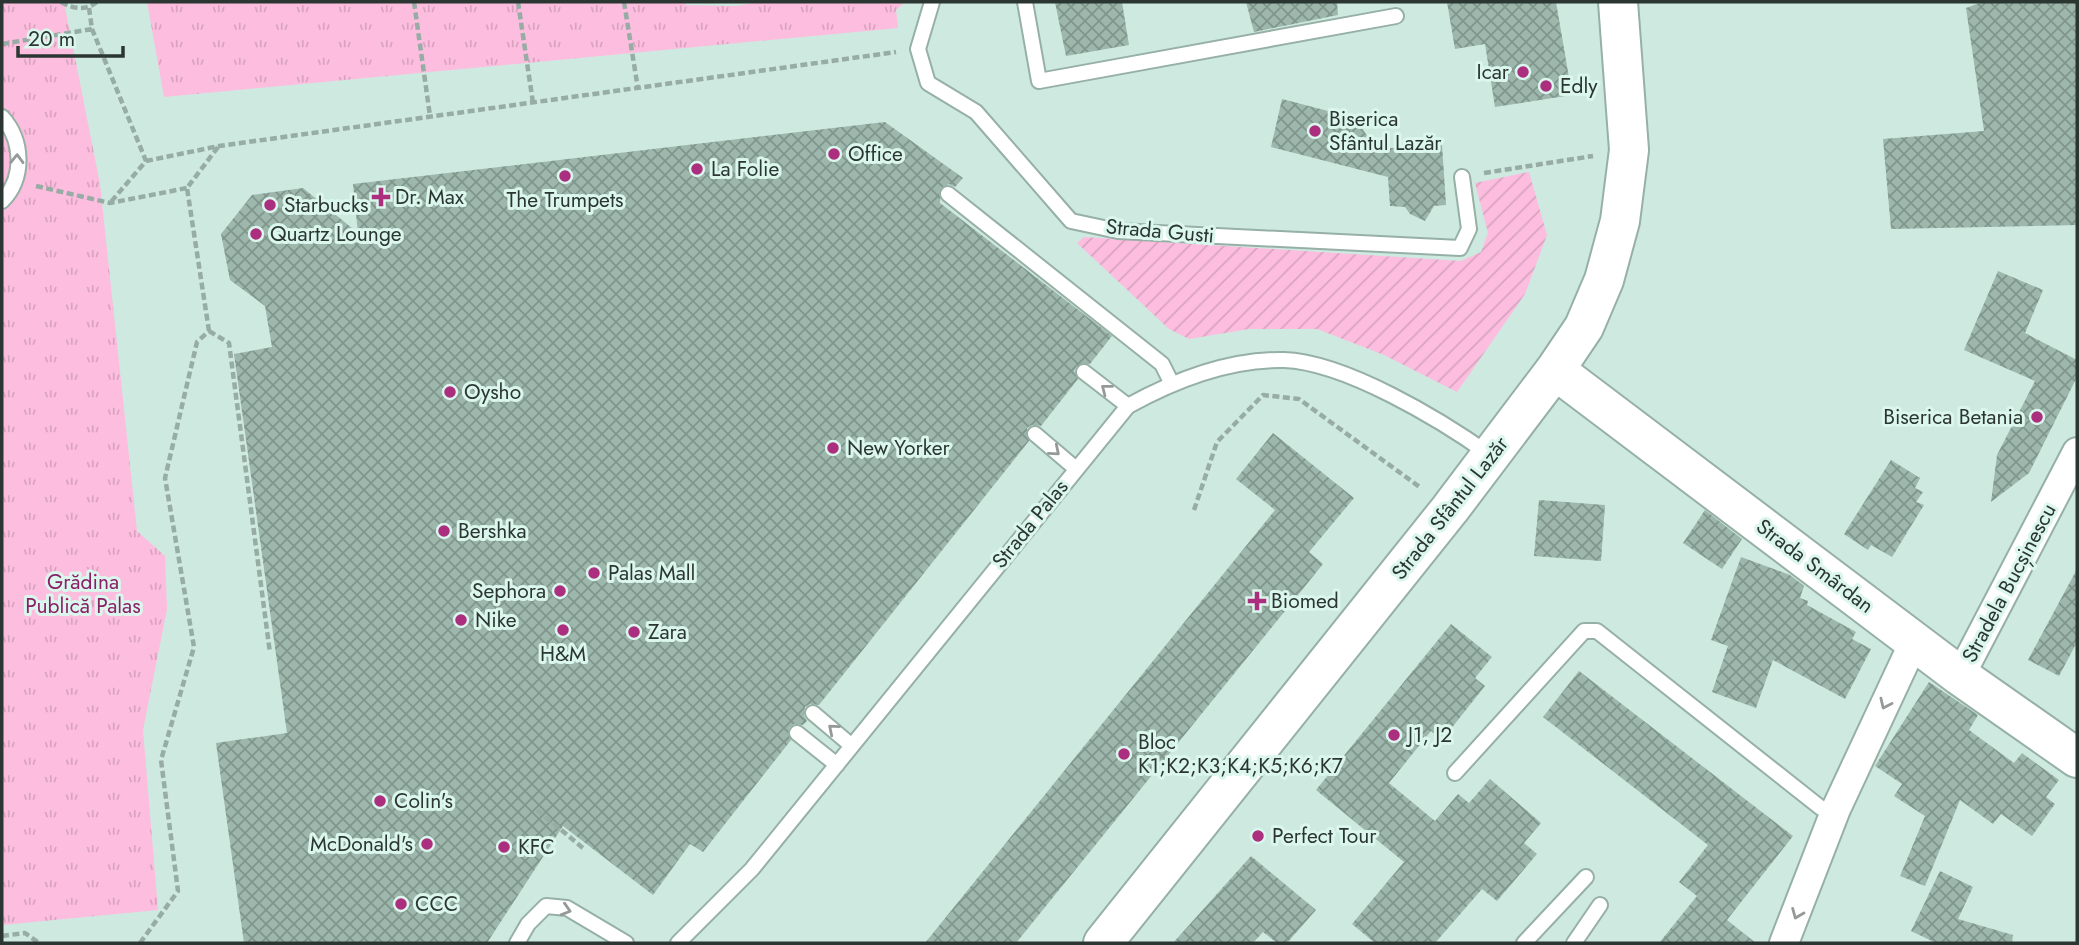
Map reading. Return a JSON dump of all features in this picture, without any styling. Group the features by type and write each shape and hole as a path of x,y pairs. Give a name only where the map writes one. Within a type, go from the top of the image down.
{"main road":[{"name":"Strada Sfântul Lazăr","path":"1102,943 1450,509 1555,370 1584,327 1604,280 1620,221 1629,150 1618,2"},
{"name":"Strada Smârdan","path":"1555,370 1960,676 2077,758"}],"street":[{"name":"Stradela Bucșinescu","path":"1960,676 2077,452"},
{"path":"1784,943 1836,809 1907,657 1917,644"}],"lane":[{"path":"918,49 932,2"},
{"path":"1025,2 1039,81 1396,16"},
{"name":"Strada Gusti","path":"918,49 928,83 976,112 1072,221 1118,232 1460,248 1469,229 1462,177"},
{"path":"2,117 17,141 19,161 15,180 2,201"},
{"path":"948,194 1162,364 1171,382"},
{"name":"Strada Palas","path":"678,943 752,869 1128,406 1171,382 1244,363 1285,360 1321,367 1367,385 1449,425 1491,456"},
{"path":"1084,372 1128,406"},
{"path":"1035,434 1075,468"},
{"path":"1455,773 1584,631 1597,631 1821,808 1836,809"},
{"path":"813,713 852,746"},
{"path":"797,733 836,765"},
{"path":"1524,943 1586,877"},
{"path":"1574,943 1600,905"},
{"path":"517,943 528,924 546,906 567,908 626,943"}],"path":[{"path":"61,2 69,6 89,8 97,2"},
{"path":"414,2 430,116"},
{"path":"518,2 533,103"},
{"path":"624,2 638,89"},
{"path":"89,8 92,29 146,161"},
{"path":"2,44 92,29"},
{"path":"110,203 146,161 219,146 918,49"},
{"path":"15,180 110,203 187,188 219,146"},
{"path":"1462,177 1629,150"},
{"path":"187,188 209,331"},
{"path":"209,331 229,343 270,653"},
{"path":"140,943 178,891 161,760 194,648 165,478 197,342 209,331"},
{"path":"1194,510 1217,442 1263,396 1299,398 1450,509"},
{"path":"537,810 583,848"},
{"path":"2,936 25,933 39,943"}],"green space":[{"name":"Grădina Publică Palas","path":"2,2 64,2 100,184 137,531 165,556 167,609 143,730 158,910 2,925"},
{"path":"147,2 684,2 686,5 736,6 759,2 905,2 896,10 898,28 164,97"},
{"path":"1529,172 1547,235 1525,294 1457,392 1384,355 1317,329 1249,329 1189,339 1169,329 1077,243 1084,237 1461,261 1481,252 1488,233 1475,183"}],"building":[{"path":"1055,2 1122,2 1129,45 1066,56"},
{"path":"1246,2 1337,2 1338,15 1254,32"},
{"path":"1447,2 1556,2 1572,95 1495,107 1485,44 1455,49"},
{"path":"1982,2 2077,2 2077,225 1891,229 1883,139 1984,131 1966,8"},
{"path":"1282,99 1355,118 1376,149 1442,145 1446,205 1434,206 1425,221 1410,214 1405,207 1390,206 1388,177 1271,147"},
{"name":"Palas Mall","path":"885,122 963,178 955,187 949,184 941,188 940,203 1112,336 1090,364 1077,366 1074,371 1078,379 1041,426 1032,425 1027,428 1029,441 819,705 810,704 805,707 804,716 807,721 803,725 794,724 789,728 791,740 703,852 690,844 653,895 563,826 487,943 244,943 216,743 287,733 234,354 272,347 265,306 230,280 221,234 252,195 303,188 358,233 353,184"},
{"path":"1998,271 2043,290 2025,333 2077,360 2077,377 2029,473 1991,502 1997,455 2035,381 1964,350"},
{"name":"Bloc K1;K2;K3;K4;K5;K6;K7","path":"1273,433 1354,498 1309,552 1323,564 1016,943 925,943 1275,510 1236,479"},
{"path":"1891,460 1920,478 1915,488 1923,492 1916,502 1924,505 1892,557 1871,545 1868,550 1844,534"},
{"path":"1539,500 1605,505 1601,561 1534,556"},
{"path":"1705,510 1742,539 1722,569 1683,543"},
{"path":"1741,557 1790,575 1804,586 1800,598 1808,601 1807,605 1856,632 1852,639 1871,649 1845,699 1773,660 1756,708 1712,692 1728,646 1711,640"},
{"path":"2077,569 2077,642 2059,676 2028,660"},
{"path":"1451,624 1492,657 1475,678 1485,686 1442,740 1431,731 1389,783 1435,821 1458,794 1469,803 1490,779 1541,823 1524,843 1537,854 1497,901 1482,889 1435,943 1375,943 1352,924 1404,862 1316,790"},
{"path":"1579,671 1793,836 1727,920 1756,943 1659,943 1697,896 1679,882 1708,845 1543,717"},
{"path":"1929,682 1978,715 1969,730 2014,763 2022,753 2059,780 2046,797 2055,804 2032,836 2001,814 1993,824 1960,800 1925,886 1900,876 1925,816 1894,796 1902,784 1875,766"},
{"path":"1251,856 1316,910 1287,943 1277,943 1263,932 1253,943 1173,943"},
{"path":"1940,871 1973,887 1958,919 2013,935 2012,943 1936,943 1911,931"}],"place":[{"name":"Icar","path":"1523,72"},
{"name":"Edly","path":"1546,86"},
{"name":"Biserica Sfântul Lazăr","path":"1315,131"},
{"name":"Office","path":"834,154"},
{"name":"La Folie","path":"697,169"},
{"name":"The Trumpets","path":"565,176"},
{"name":"Dr. Max","path":"381,197"},
{"name":"Starbucks","path":"270,205"},
{"name":"Quartz Lounge","path":"256,234"},
{"name":"Oysho","path":"450,392"},
{"name":"Biserica Betania","path":"2037,417"},
{"name":"New Yorker","path":"833,448"},
{"name":"Bershka","path":"444,531"},
{"name":"Palas Mall","path":"594,573"},
{"name":"Sephora","path":"560,591"},
{"name":"Biomed","path":"1257,601"},
{"name":"Nike","path":"461,620"},
{"name":"H&M","path":"563,630"},
{"name":"Zara","path":"634,632"},
{"name":"J1, J2","path":"1394,735"},
{"name":"Bloc K1;K2;K3;K4;K5;K6;K7","path":"1124,754"},
{"name":"Colin's","path":"380,801"},
{"name":"Perfect Tour","path":"1258,836"},
{"name":"McDonald's","path":"427,844"},
{"name":"KFC","path":"504,847"},
{"name":"CCC","path":"401,904"}]}
